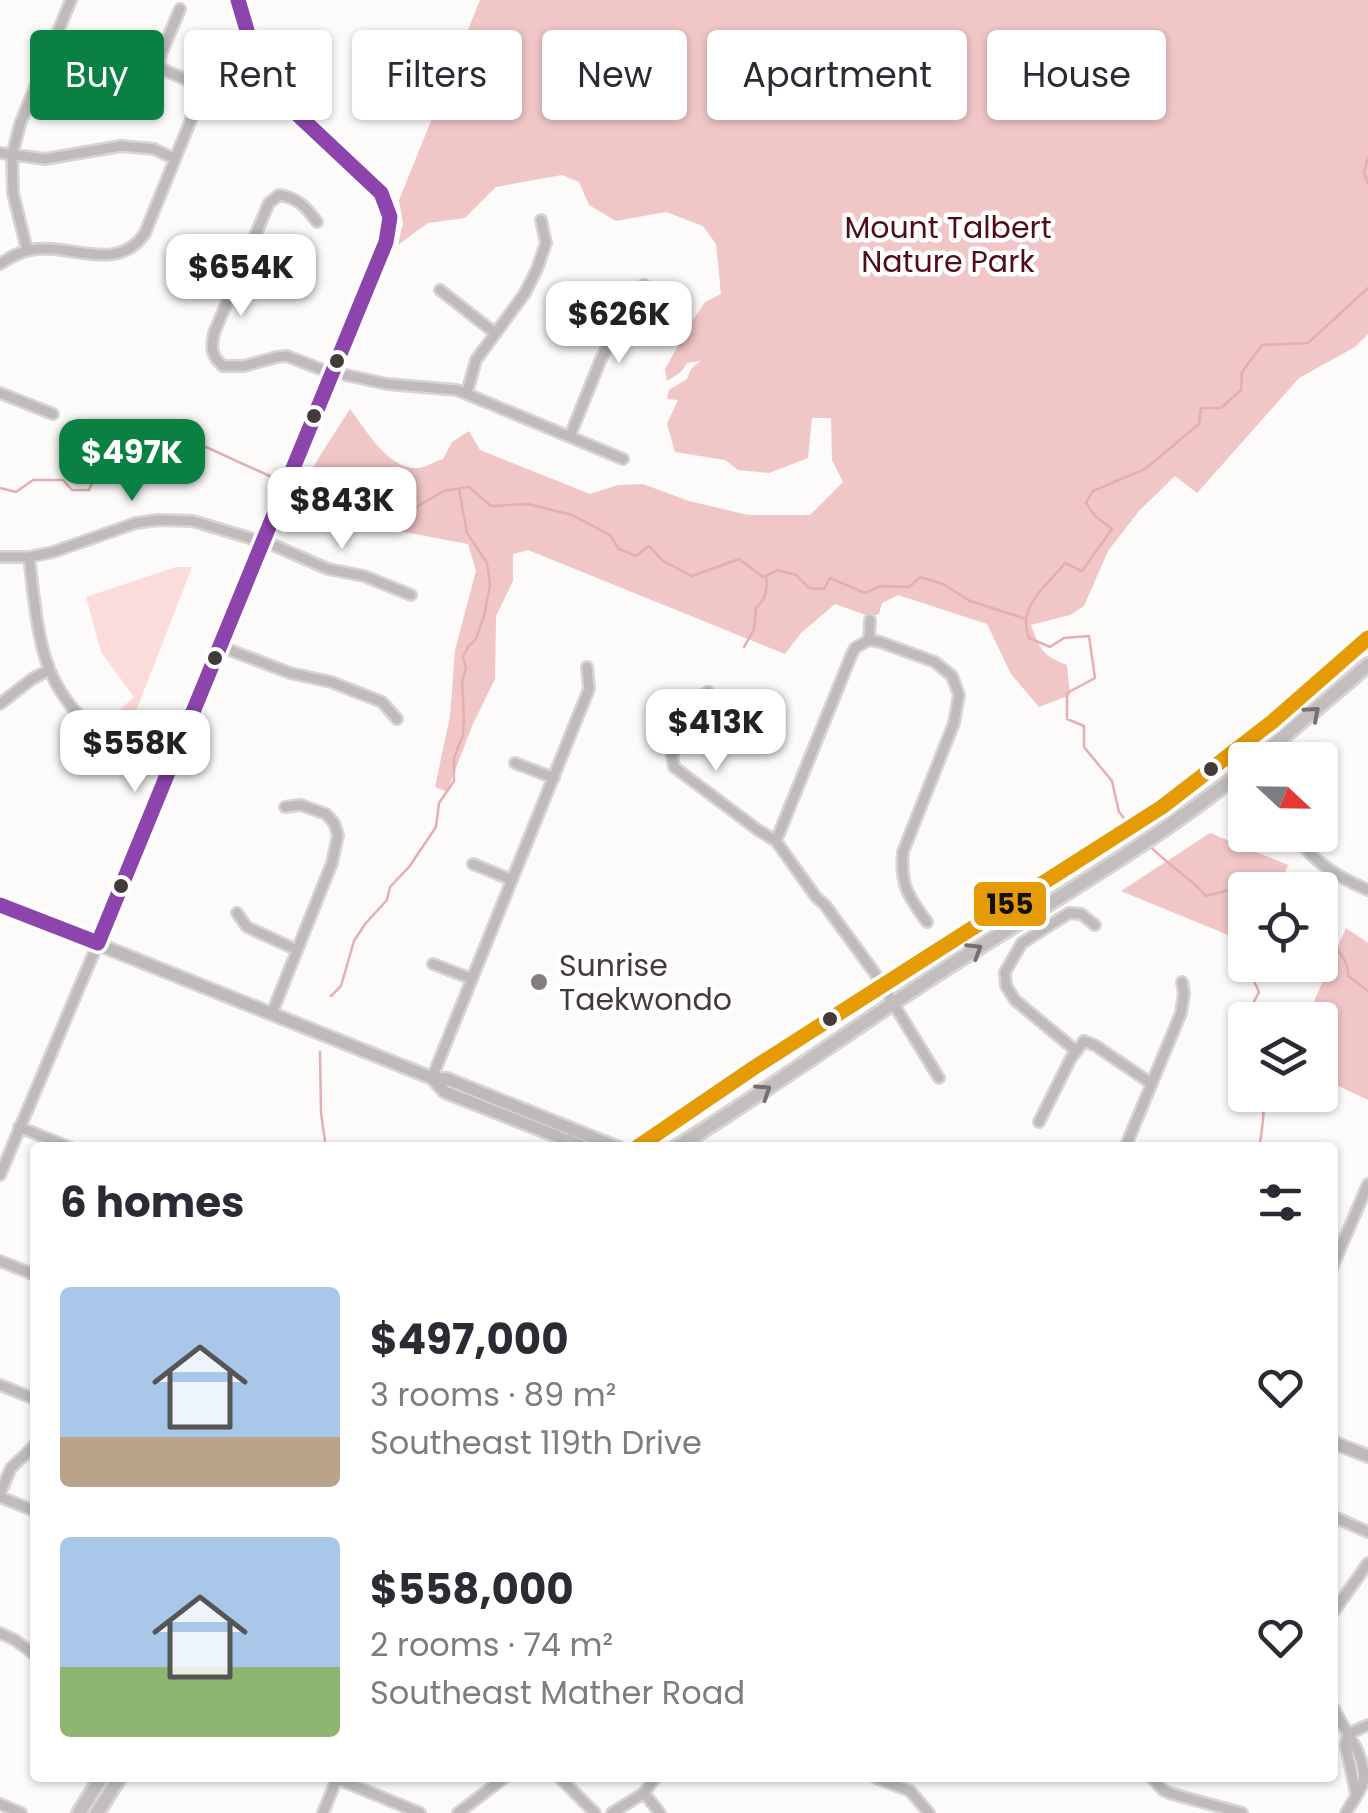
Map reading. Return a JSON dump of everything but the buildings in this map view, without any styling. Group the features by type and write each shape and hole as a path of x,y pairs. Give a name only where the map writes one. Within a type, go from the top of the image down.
{"main road":[{"path":"1245,742 1368,638"},
{"path":"1277,742 1368,664"},
{"path":"644,1142 754,1067 1162,807 1228,756"},
{"path":"684,1142 1128,852 1228,782"},
{"path":"0,905 432,1078 447,1079 604,1142"},
{"path":"432,1078 444,1092 566,1142"},
{"path":"480,1104 488,1101 516,1110 521,1107"},
{"path":"701,1142 706,1128"},
{"path":"1338,1444 1368,1456"},
{"path":"79,1813 99,1782"},
{"path":"97,1813 116,1782"}],"street":[{"path":"26,250 13,193 12,156 20,124 71,0"},
{"path":"0,1176 390,227 389,211 376,187 279,95 252,48 238,0"},
{"path":"0,264 26,250 50,248 109,256 130,249 144,233 201,95 201,86 159,64 180,8"},
{"path":"0,153 45,160 121,146 154,149 175,158"},
{"path":"318,222 288,196 278,195 268,203 214,333 211,347 215,360 223,366 244,366 286,356 331,371 400,386 467,392 623,459"},
{"path":"467,392 476,360 525,293 537,269 546,243 540,220"},
{"path":"570,436 601,359 644,285"},
{"path":"440,290 495,333"},
{"path":"0,393 53,414"},
{"path":"0,558 29,557 73,547 136,523 158,520 208,524 411,595"},
{"path":"29,557 42,646 49,670 68,702 94,732 127,754 167,772"},
{"path":"869,640 870,620"},
{"path":"776,841 855,648 869,640 935,662 952,676 959,695 954,722 903,852 902,868 906,891 927,922"},
{"path":"219,646 382,702 396,719"},
{"path":"432,1078 589,689 587,668"},
{"path":"0,704 49,670"},
{"path":"708,692 694,701 672,756 674,767 776,841 882,986 939,1078"},
{"path":"515,763 554,778"},
{"path":"272,1013 332,863 338,835 326,814 313,807 285,806"},
{"path":"1309,852 1329,871 1368,890"},
{"path":"474,864 512,880"},
{"path":"1075,1050 1014,1000 1006,986 1005,972 1022,944 1069,912 1081,914 1095,925"},
{"path":"237,913 246,928 297,950"},
{"path":"433,964 472,980"},
{"path":"1128,1142 1184,1004 1182,982"},
{"path":"1038,1122 1084,1040 1152,1084"},
{"path":"20,1127 56,1142"},
{"path":"1338,1254 1368,1184"},
{"path":"0,1261 30,1273"},
{"path":"0,1385 30,1397"},
{"path":"30,1450 11,1468 0,1495 30,1509"},
{"path":"1338,1519 1368,1532"},
{"path":"1338,1606 1367,1568"},
{"path":"0,1632 30,1652"},
{"path":"1338,1716 1348,1734 1346,1746 1356,1794 1346,1813"},
{"path":"1348,1734 1368,1725"},
{"path":"322,1813 334,1782"},
{"path":"346,1782 420,1813"},
{"path":"458,1813 498,1782"},
{"path":"564,1782 595,1813"},
{"path":"612,1813 644,1793 652,1782"},
{"path":"886,1782 910,1792 930,1813"},
{"path":"1156,1782 1164,1791 1242,1813"},
{"path":"644,1793 660,1813"},
{"path":"0,1804 21,1813"}],"shaded area":[{"path":"176,567 192,567 124,742 103,725 134,697 101,652 86,597"}],"green space":[{"name":"Mount Talbert Nature Park","path":"480,0 1368,0 1368,334 1355,347 1299,378 1197,493 1175,476 1139,511 1108,551 1084,606 1070,615 1031,625 1043,651 1067,665 1070,695 1039,707 1011,674 987,624 898,595 882,603 879,614 871,617 835,604 801,633 785,654 528,550 513,554 513,581 496,616 495,679 447,792 435,787 450,716 455,650 476,571 468,544 360,520 299,493 350,409 379,448 408,467 422,467 443,459 452,442 469,431 480,450 590,494 618,485 643,484 689,501 748,515 810,515 843,482 832,460 831,418 812,418 808,458 769,473 738,470 725,460 675,452 667,424 678,400 667,399 669,390 687,379 700,361 687,363 667,381 665,369 705,302 721,294 716,244 703,226 666,212 616,221 589,205 579,182 562,175 496,187 465,218 428,223 398,245 403,223 399,200 431,120 522,120 522,30 468,30"},
{"path":"1210,833 1228,840 1228,852 1256,852 1288,865 1285,872 1228,872 1228,935 1121,891"},
{"path":"1346,928 1368,943 1368,1100 1338,1086 1338,1002 1314,1002 1323,982 1338,982 1338,946"}],"waterway":[{"path":"1368,158 1364,172 1368,184"},
{"path":"1129,824 1119,812 1112,781 1084,747 1084,726 1067,719 1067,693 1095,678 1089,636 1064,638 1050,647 1029,638 1026,626 1030,606 1065,563 1082,571 1112,529 1086,503 1093,491 1145,469 1199,424 1201,408 1221,408 1241,390 1242,372 1262,345 1308,343 1368,288"},
{"path":"0,488 16,492 33,480 63,480 72,490 89,490 95,476 88,465 96,458 111,469 163,449 206,447 274,478"},
{"path":"297,489 332,499 352,512 379,506 399,517 444,491 469,487 491,506 528,504 572,515 610,535 619,549 636,556 649,546 663,561 692,576 739,559 763,577 778,570 796,575 809,588 824,589 830,578 865,593 881,586 909,587 920,577 943,584 970,601 1026,619"},
{"path":"331,996 341,986 354,941 436,827 439,803 454,781 454,758 463,735 463,657 476,639 490,585 487,563 467,533 459,489"},
{"path":"744,647 754,629 756,607 766,593 766,575"},
{"path":"1148,844 1206,896 1228,890"},
{"path":"1338,951 1348,976 1368,991"},
{"path":"1254,982 1259,992 1254,1002"},
{"path":"320,1052 325,1142"},
{"path":"1260,1142 1263,1112"}],"transit line":[{"path":"98,943 386,242 390,217 381,193 299,116 272,84 252,47 238,0"},
{"name":"155","path":"645,1142 755,1067 1162,807 1272,722 1368,638"},
{"path":"0,905 98,943"}],"place":[{"name":"Sunrise Taekwondo","path":"539,982"}]}
